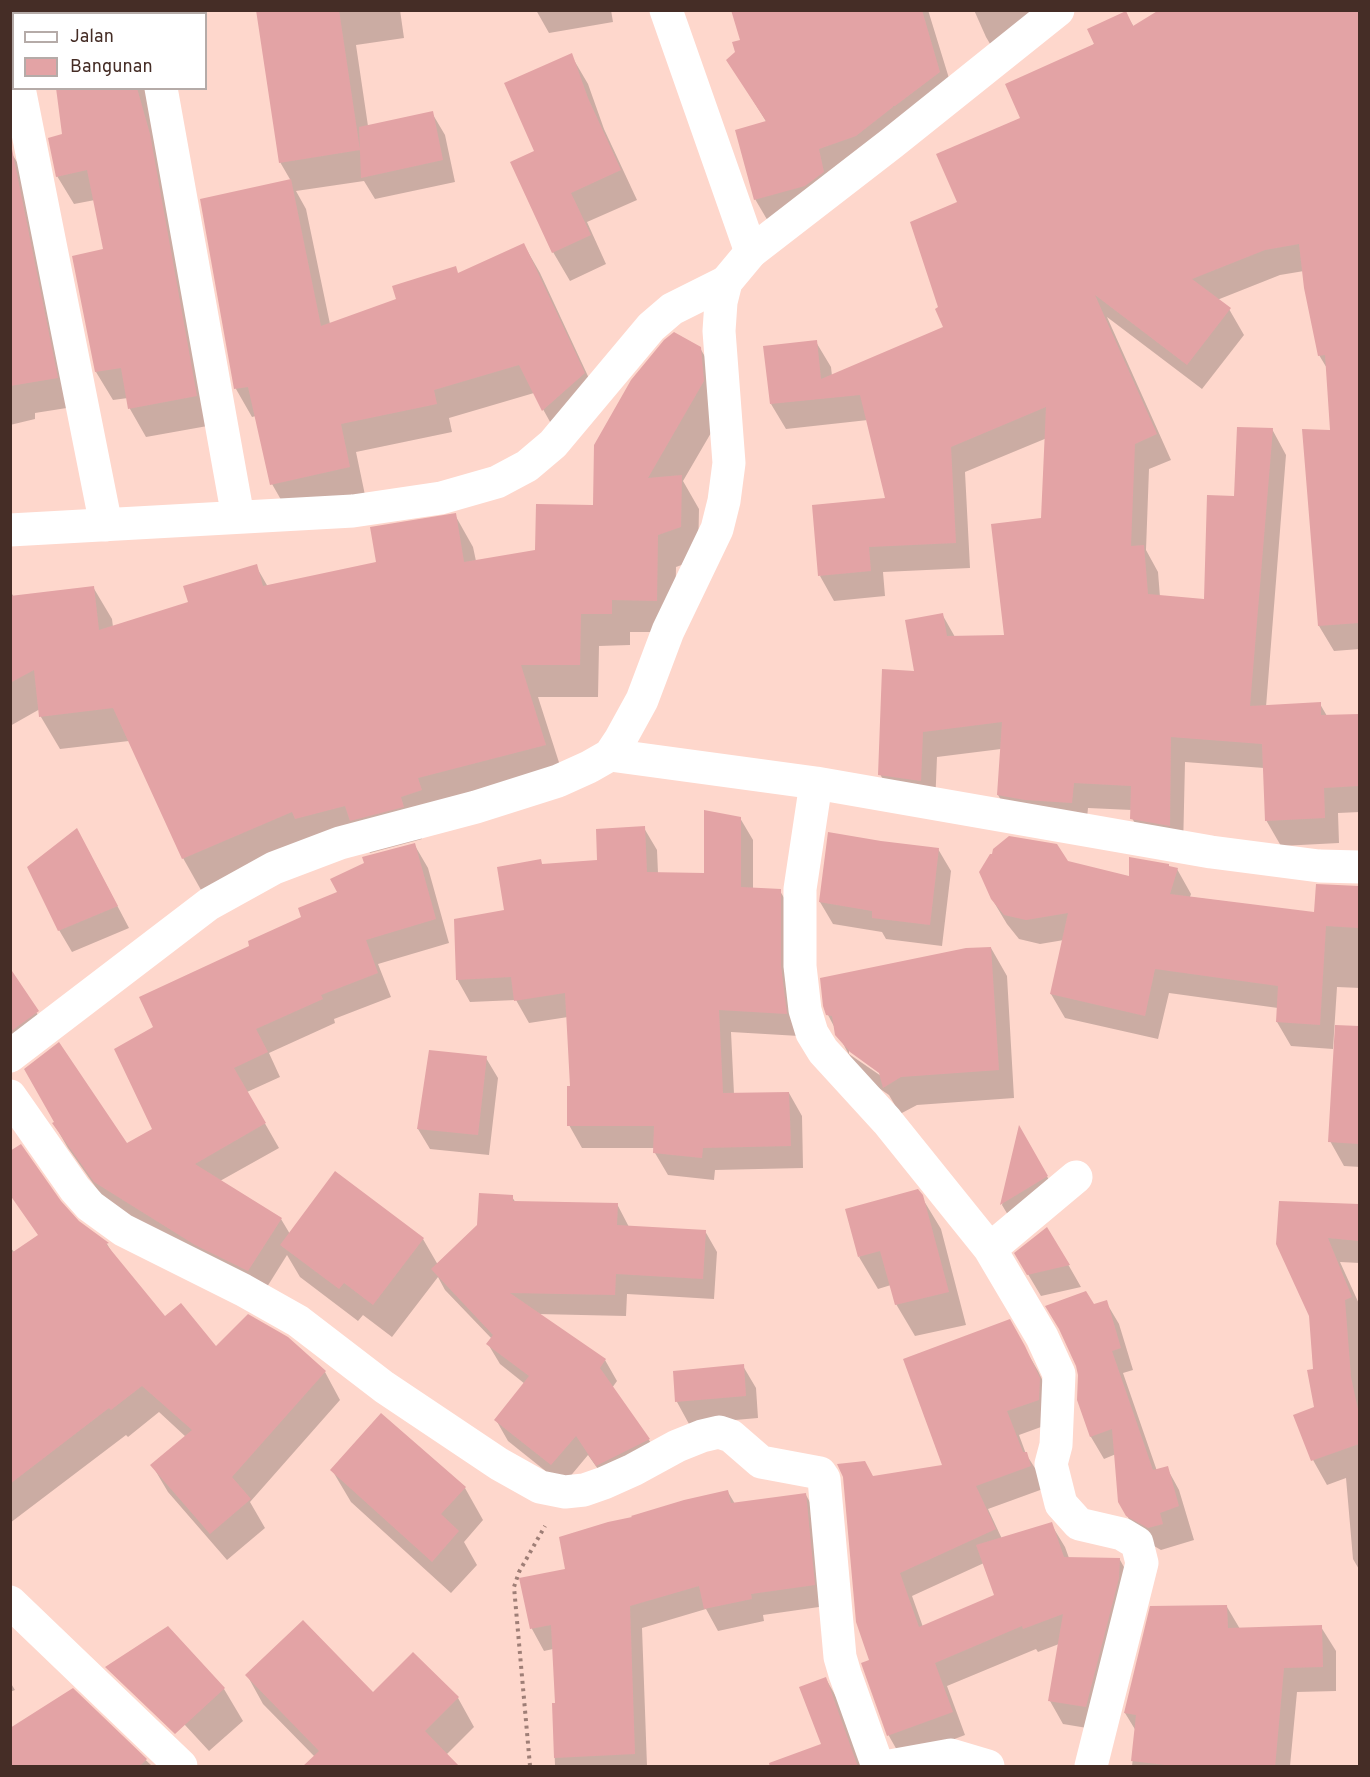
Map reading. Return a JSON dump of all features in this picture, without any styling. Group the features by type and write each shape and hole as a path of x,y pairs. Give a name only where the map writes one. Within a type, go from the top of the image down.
{"street":[{"path":"666,10 751,252"},
{"path":"10,530 353,511 441,498 497,482 527,466 553,444 651,327 672,309 726,282 751,252 883,151 1058,10"},
{"path":"19,90 106,525"},
{"path":"161,90 238,518"},
{"path":"10,1056 210,904 274,868 340,843 476,807 558,781 609,755 621,740 642,699 668,631 717,528 729,463 719,331 721,302 726,282"},
{"path":"609,755 816,783 1211,852 1319,866 1359,867"},
{"path":"816,783 800,889 800,966 805,1010 812,1034 823,1051 887,1121 990,1249 1042,1337 1059,1374 1056,1445 1051,1464 1061,1504 1078,1524 1122,1534 1137,1543 1142,1563 1091,1767"},
{"path":"10,1096 75,1189 90,1206 123,1230 243,1290 298,1321 384,1387 499,1464 540,1487 565,1492 584,1490 604,1484 677,1446 719,1432 731,1436 762,1462 820,1473 824,1479 840,1657 879,1767"},
{"path":"990,1249 1076,1177"},
{"path":"10,1602 179,1766"},
{"path":"890,1767 951,1755 988,1767"}],"path":[{"path":"530,1767 514,1587 519,1572 565,1492"}],"building":[{"path":"256,10 339,10 360,150 279,163"},
{"path":"731,10 922,10 940,72 856,136 819,149 824,172 805,186 754,200 735,130 766,121 726,60 735,52 732,42 740,40"},
{"path":"1159,10 1359,10 1359,623 1318,626 1302,429 1330,430 1325,355 1318,356 1304,288 1299,244 1265,250 1192,279 1231,308 1187,365 1095,295 1157,434 1135,444 1131,546 1144,545 1148,594 1204,599 1207,495 1234,496 1237,427 1273,428 1250,706 1321,702 1321,715 1359,714 1359,786 1324,788 1325,818 1265,821 1262,744 1171,737 1170,826 1130,819 1131,786 1074,783 1072,803 1025,800 997,795 1002,722 923,732 921,781 878,775 882,669 914,671 905,620 943,613 947,636 1004,635 991,524 1041,518 1046,407 951,447 956,543 869,547 871,571 818,576 812,505 885,498 860,395 770,404 763,346 817,340 821,379 943,327 935,309 938,307 910,222 957,202 936,154 1020,118 1005,84 1094,44 1087,29 1126,11 1133,26"},
{"path":"572,53 588,98 621,170 571,193 591,235 552,253 510,162 534,151 504,83"},
{"path":"56,90 138,90 150,134 197,396 128,409 121,368 95,372 72,256 103,249 87,170 56,177 48,138 62,134"},
{"path":"433,111 443,160 361,178 359,127"},
{"path":"10,149 12,149 58,378 10,386"},
{"path":"291,179 321,326 396,299 392,286 456,266 458,273 524,243 585,373 542,411 519,365 434,390 437,404 341,424 350,467 270,485 248,387 234,389 200,199"},
{"path":"674,332 701,347 704,381 648,478 682,475 681,527 658,535 657,601 612,600 612,614 581,614 580,665 521,665 546,745 418,778 422,790 401,797 404,807 350,821 345,806 295,819 292,812 182,859 113,708 39,717 34,670 10,683 10,596 94,586 99,630 188,602 183,586 257,564 263,586 376,562 370,527 456,513 464,562 535,550 536,504 593,505 594,445 631,380 664,340"},
{"path":"704,810 741,817 741,887 781,889 781,966 787,1014 719,1010 723,1093 789,1092 791,1146 703,1148 702,1158 653,1153 654,1126 567,1126 567,1086 570,1086 565,993 514,1001 511,977 456,980 454,919 504,910 497,867 541,859 542,864 597,860 596,829 645,826 647,872 704,873"},
{"path":"77,828 118,906 58,931 27,867"},
{"path":"828,832 939,848 930,925 872,918 872,911 819,902"},
{"path":"1009,836 1057,844 1068,861 1129,876 1129,857 1169,864 1169,866 1178,868 1170,894 1314,912 1316,884 1359,886 1359,928 1326,926 1320,1025 1276,1022 1278,986 1155,969 1145,1016 1050,994 1068,913 1026,920 1004,915 991,899 979,872 993,849"},
{"path":"415,843 436,919 366,940 378,973 321,995 323,999 256,1029 268,1052 234,1068 266,1123 195,1164 282,1218 248,1271 195,1245 94,1182 52,1123 54,1122 24,1069 59,1042 127,1143 152,1129 114,1049 153,1027 139,997 249,946 248,941 301,917 298,908 337,892 330,879 364,863 362,857"},
{"path":"991,947 999,1070 901,1077 883,1088 879,1073 850,1052 835,1035 832,1016 826,1015 823,1006 820,978 966,948"},
{"path":"10,968 39,1011 10,1032"},
{"path":"1335,1025 1359,1026 1359,1144 1328,1142"},
{"path":"429,1050 487,1056 478,1135 417,1129"},
{"path":"1019,1125 1048,1176 1000,1205"},
{"path":"21,1144 61,1201 79,1221 109,1243 106,1244 165,1316 181,1303 216,1346 248,1314 288,1337 326,1371 232,1477 251,1499 210,1534 150,1465 192,1430 142,1386 111,1410 109,1408 10,1484 10,1254 38,1235 10,1195 10,1151"},
{"path":"335,1171 424,1238 373,1305 344,1283 339,1289 280,1245"},
{"path":"918,1189 923,1195 949,1292 895,1305 880,1251 858,1257 845,1209"},
{"path":"479,1193 513,1195 513,1201 618,1203 617,1225 706,1230 703,1279 616,1274 615,1295 510,1293 606,1359 600,1368 650,1439 596,1466 576,1436 551,1465 494,1420 529,1376 486,1344 493,1335 431,1269 477,1225"},
{"path":"1279,1201 1359,1204 1359,1241 1328,1238 1352,1297 1345,1300 1351,1377 1359,1414 1359,1444 1311,1461 1293,1415 1314,1407 1307,1370 1313,1369 1309,1316 1276,1244"},
{"path":"1047,1227 1070,1265 1027,1275 1014,1253"},
{"path":"1086,1291 1094,1304 1107,1300 1121,1348 1112,1351 1153,1470 1168,1466 1179,1506 1160,1513 1163,1524 1148,1528 1126,1516 1118,1502 1112,1429 1090,1437 1077,1400 1076,1366 1059,1329 1045,1306"},
{"path":"1010,1319 1040,1378 1039,1400 1007,1411 1023,1452 1027,1452 1031,1466 976,1486 996,1529 900,1573 919,1627 994,1595 976,1545 1052,1522 1064,1557 1120,1558 1119,1578 1086,1707 1048,1701 1063,1614 1023,1629 1022,1626 935,1663 953,1712 887,1736 861,1663 869,1660 856,1622 843,1477 837,1464 865,1461 873,1476 942,1465 903,1359"},
{"path":"744,1364 746,1396 675,1402 673,1371"},
{"path":"381,1413 466,1487 441,1514 459,1531 432,1562 330,1470"},
{"path":"728,1490 731,1503 806,1493 815,1585 751,1594 752,1599 704,1609 699,1586 630,1606 635,1754 554,1758 552,1703 555,1703 551,1625 530,1629 519,1578 565,1569 559,1537 684,1500"},
{"path":"1227,1605 1228,1628 1322,1625 1323,1667 1284,1668 1275,1767 1182,1767 1131,1761 1136,1715 1124,1713 1150,1606"},
{"path":"303,1620 373,1692 413,1652 459,1697 425,1731 460,1767 302,1767 319,1751 245,1675"},
{"path":"168,1626 225,1688 175,1734 105,1667"},
{"path":"826,1677 858,1767 770,1767 769,1763 821,1744 799,1687"},
{"path":"73,1688 147,1759 139,1767 10,1767 10,1728"}]}
